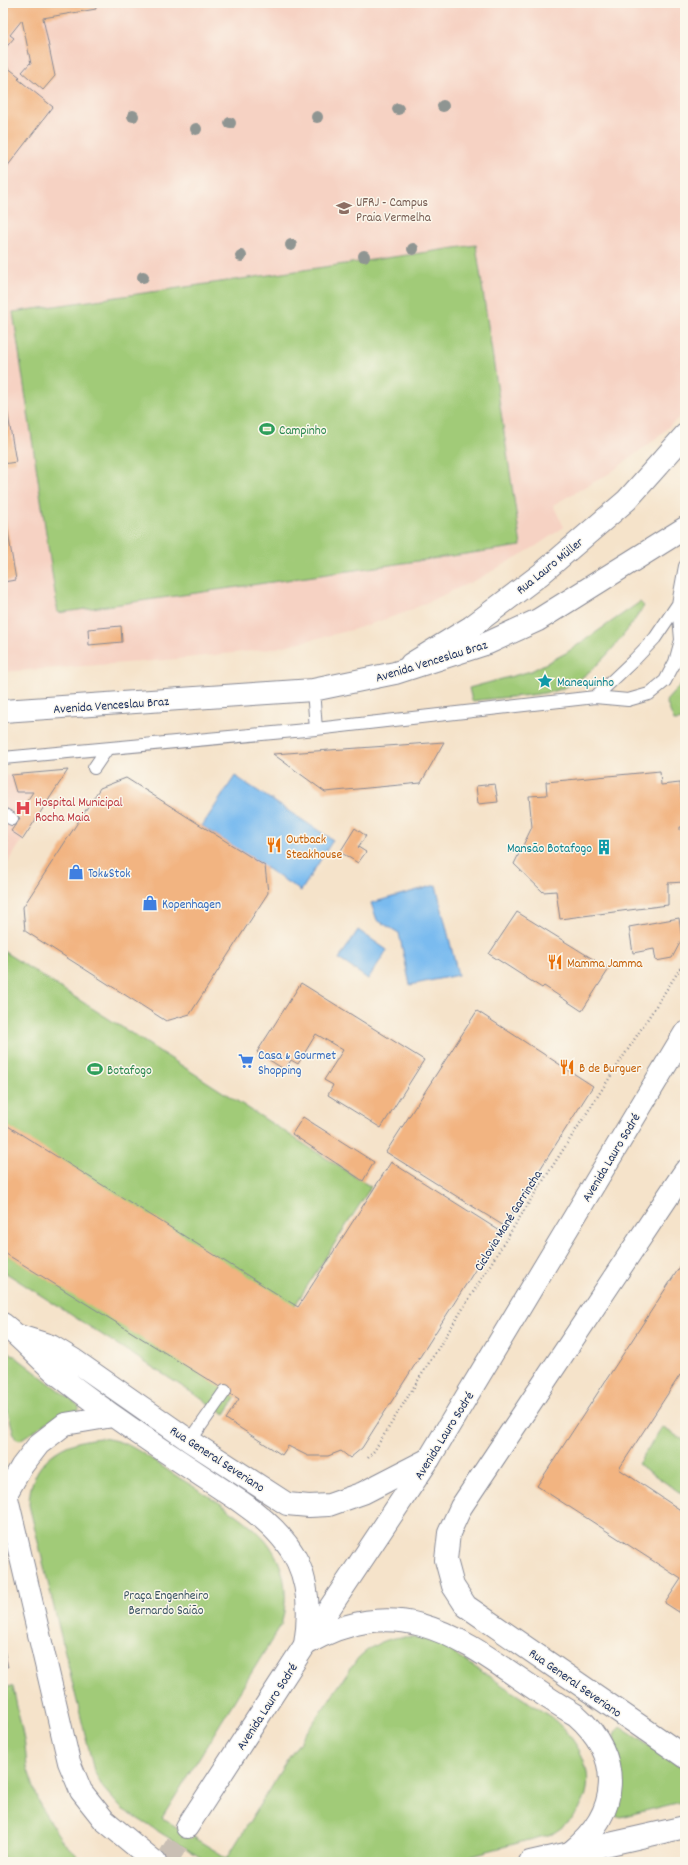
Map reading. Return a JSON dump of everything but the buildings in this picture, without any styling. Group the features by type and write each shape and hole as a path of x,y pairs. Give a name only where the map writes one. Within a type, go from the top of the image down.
{"main road":[{"name":"Rua Lauro Müller","path":"395,673 471,627 541,574 627,500 685,435"},
{"name":"Avenida Venceslau Braz","path":"3,711 313,690 395,673 488,643 538,620 685,528"},
{"name":"Avenida Lauro Sodré","path":"188,1827 305,1645 429,1459 685,1033"},
{"name":"Rua General Severiano","path":"685,1172 461,1507 449,1533 446,1560 453,1586 466,1606 685,1757"},
{"name":"Rua General Severiano","path":"11,1330 51,1346 74,1360 190,1441 287,1504 309,1506 330,1505 363,1493 429,1459"},
{"name":"Rua General Severiano","path":"11,1330 60,1376 113,1416 262,1516 278,1532 292,1551 301,1569 306,1587 309,1606 305,1645"},
{"path":"113,1416 65,1424 39,1444 5,1487 69,1762 81,1791 104,1820 155,1862"},
{"path":"305,1645 325,1633 348,1625 387,1620 418,1623 440,1630 462,1640 576,1715 588,1726 598,1739 605,1754 609,1770 610,1790 606,1808 597,1825 586,1840 570,1852"},
{"path":"530,1862 685,1827"}],"lane":[{"path":"3,758 316,729 595,697 628,700 649,694 665,681 675,662 681,640 678,604 685,566"},
{"path":"595,697 655,638 678,604"},
{"path":"313,690 316,729"},
{"path":"94,768 107,749"},
{"path":"190,1441 225,1391"}],"path":[{"name":"Ciclovia Mané Garrincha","path":"364,1463 374,1451 526,1208 685,961"}],"shaded area":[{"name":"UFRJ - Campus Praia Vermelha","path":"3,3 685,3 685,412 653,441 610,473 553,505 564,527 536,546 480,578 404,613 352,630 271,649 166,660 3,672"},
{"name":"Hospital Municipal Rocha Maia","path":"68,770 23,839 3,871 3,776"}],"green space":[{"name":"Campinho","path":"476,245 521,546 58,613 13,312"},
{"path":"640,602 644,606 617,644 581,678 554,691 524,696 472,701 469,688 531,671 566,653"},
{"path":"685,678 685,720 674,721 666,701"},
{"name":"Botafogo","path":"3,951 371,1187 225,1414 3,1271"},
{"path":"3,1347 79,1406 79,1410 49,1421 20,1440 15,1438 3,1394"},
{"path":"662,1427 685,1441 685,1496 638,1464"},
{"name":"Praça Engenheiro Bernardo Saião","path":"102,1438 126,1444 139,1451 240,1517 262,1536 270,1546 283,1574 285,1605 281,1625 162,1818 227,1858 286,1762 358,1658 376,1645 386,1640 408,1637 430,1640 441,1645 551,1717 566,1731 577,1746 584,1761 588,1777 586,1792 580,1807 569,1821 552,1834 446,1862 208,1862 122,1809 103,1788 94,1771 29,1505 30,1490 35,1477 42,1465 50,1456 74,1443"},
{"path":"3,1686 13,1687 25,1745 27,1767 41,1808 63,1842 84,1862 3,1862"},
{"path":"620,1727 685,1769 685,1801 620,1817 616,1815 621,1779 619,1758 614,1737 615,1732"}],"water":[{"path":"235,776 333,840 301,891 202,826"},
{"path":"436,885 458,975 410,985 399,933 377,920 371,903"},
{"path":"358,930 387,950 368,979 339,959"}],"tunnel":[{"path":"166,1862 187,1827"}],"place":[{"name":"UFRJ - Campus Praia Vermelha","path":"344,208"},
{"name":"Campinho","path":"267,429"},
{"name":"Manequinho","path":"545,681"},
{"name":"Hospital Municipal Rocha Maia","path":"23,808"},
{"name":"Outback Steakhouse","path":"274,845"},
{"name":"Mansão Botafogo","path":"604,847"},
{"name":"Tok&Stok","path":"76,872"},
{"name":"Kopenhagen","path":"150,903"},
{"name":"Mamma Jamma","path":"555,962"},
{"name":"Casa & Gourmet Shopping","path":"246,1061"},
{"name":"B de Burguer","path":"567,1067"},
{"name":"Botafogo","path":"95,1069"}]}
